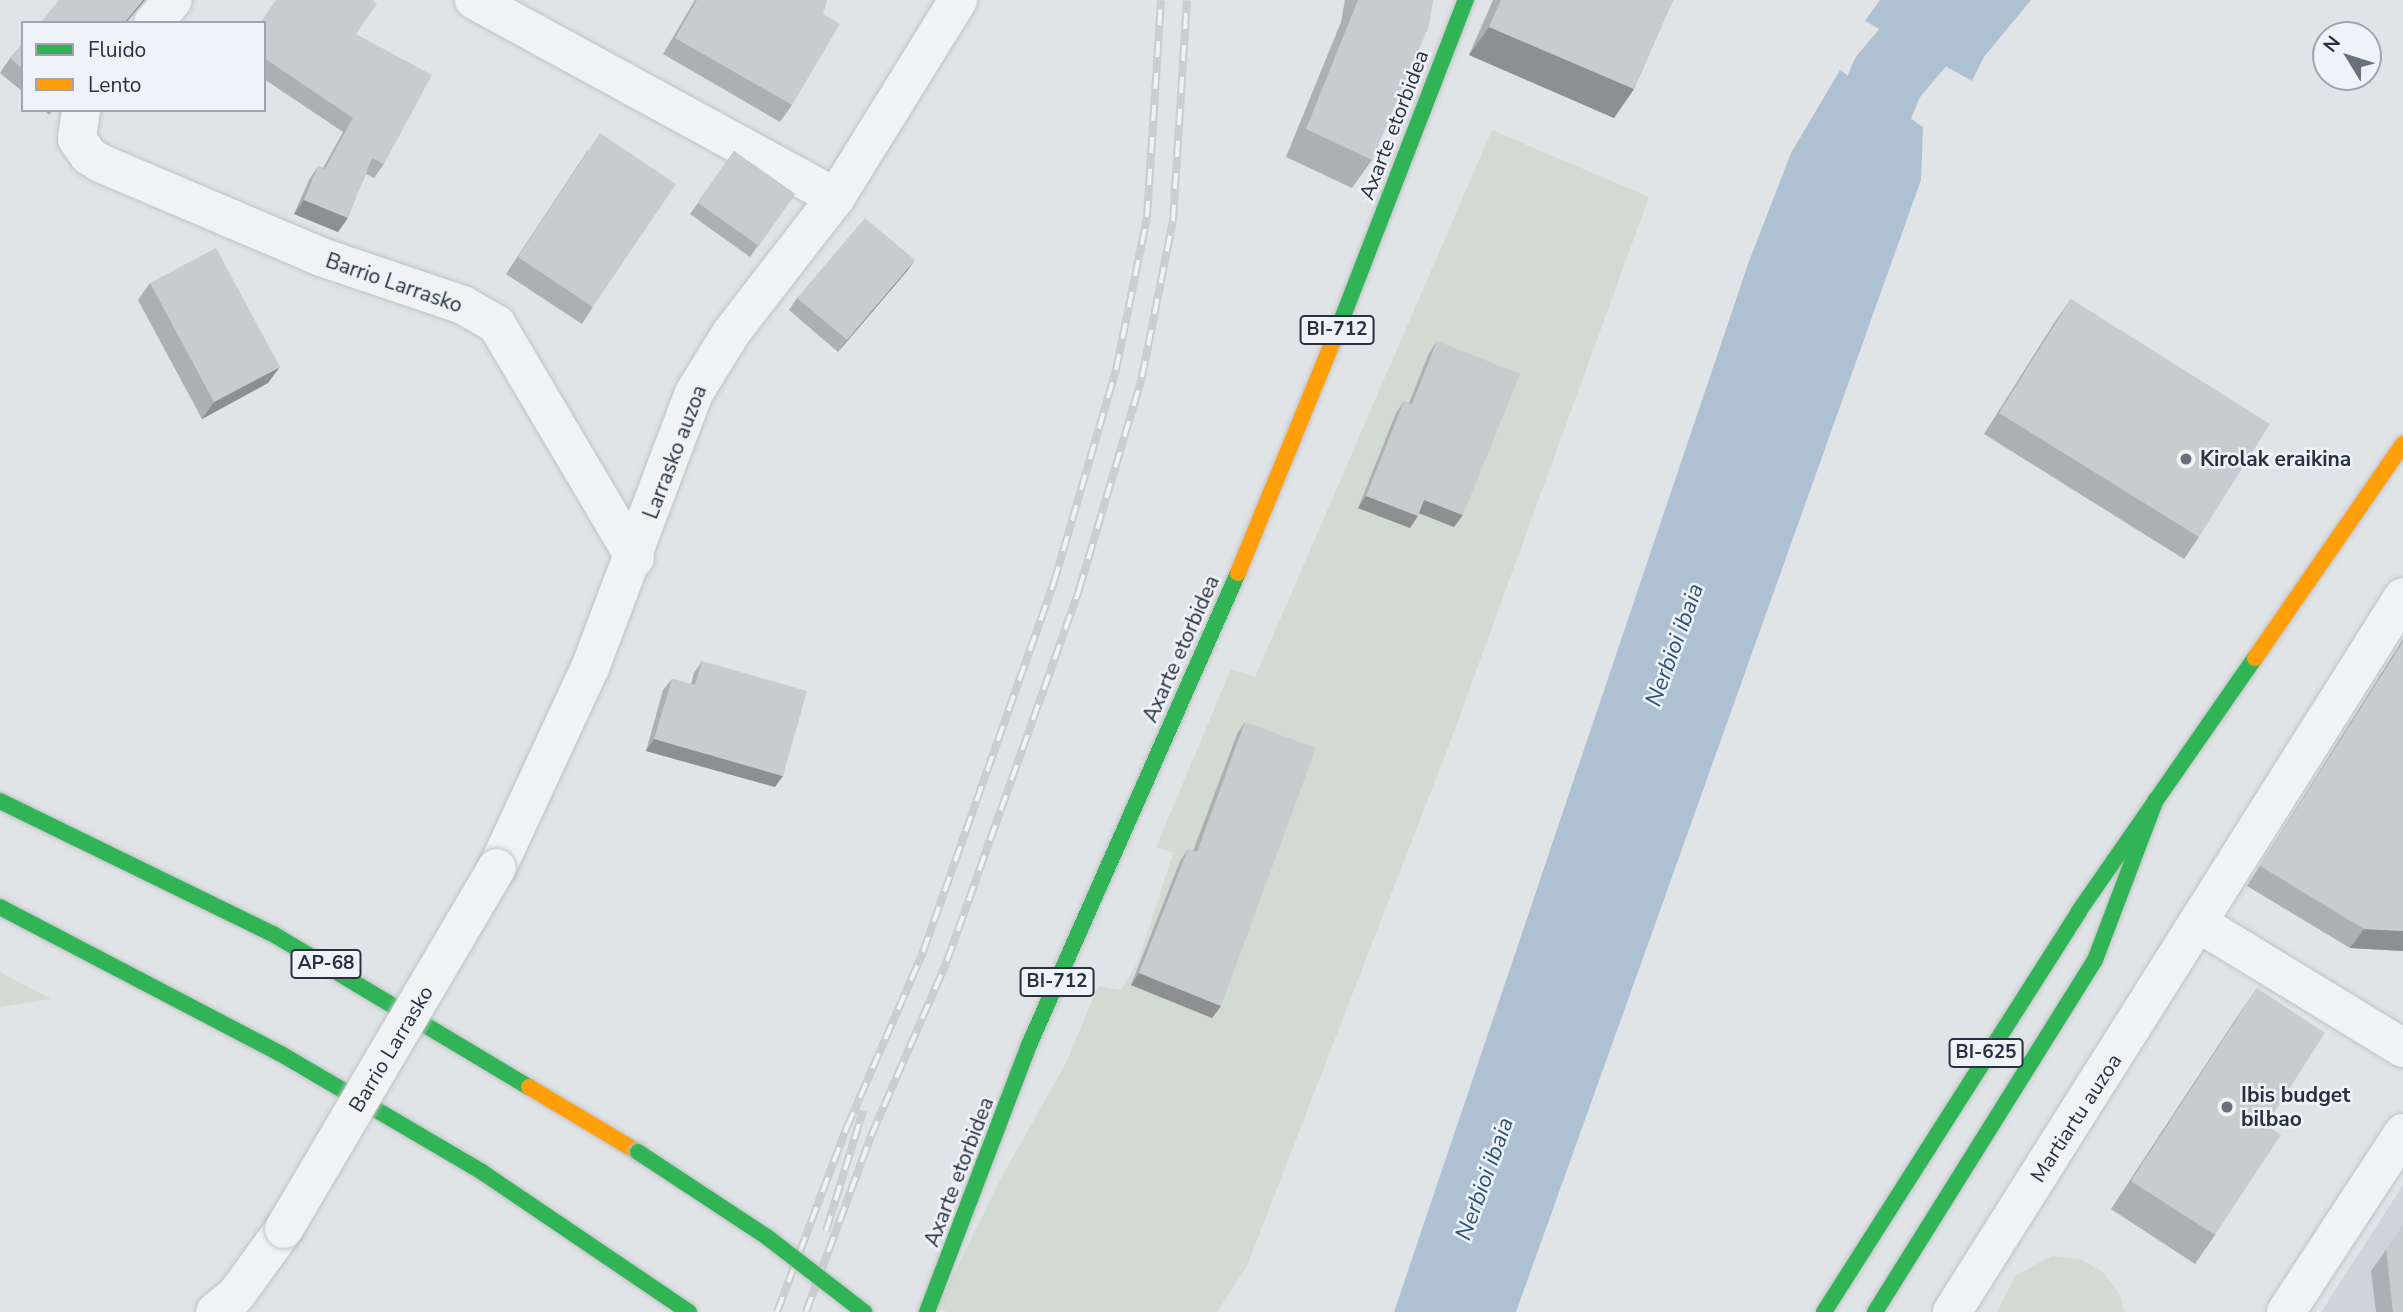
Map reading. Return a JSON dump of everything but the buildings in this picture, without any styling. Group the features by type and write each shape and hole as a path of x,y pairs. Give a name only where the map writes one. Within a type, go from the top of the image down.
{"main road":[{"name":"Axarte etorbidea","path":"927,1312 1029,1045 1275,490 1464,2"},
{"name":"BI-625","path":"1824,1312 2002,1029 2156,799 2403,444"},
{"path":"1875,1312 2095,960 2156,799"},
{"name":"AP-68","path":"0,801 273,934 638,1152 767,1237 864,1312"},
{"path":"0,907 281,1054 584,1238 689,1312"}],"street":[{"path":"155,21 173,0"},
{"path":"474,0 836,198"},
{"name":"Larrasko auzoa","path":"497,868 635,558 694,393 731,332 836,198 958,0"},
{"name":"Barrio Larrasko","path":"80,112 76,118 77,139 89,156 100,163 321,257 463,305 498,325 635,558"},
{"name":"Martiartu auzoa","path":"1952,1312 2200,924 2403,597"},
{"name":"Barrio Larrasko","path":"215,1312 236,1294 284,1229 497,868"},
{"path":"2200,924 2403,1048"},
{"path":"2286,1312 2403,1133"}],"shaded area":[{"path":"1492,130 1649,197 1451,740 1247,1266 1217,1312 947,1312 937,1308 1001,1178 1066,1063 1098,986 1121,990 1138,962 1173,853 1156,847 1231,669 1255,677"},
{"path":"0,972 51,999 0,1007"},
{"path":"2403,1185 2403,1312 2321,1312"},
{"path":"2052,1256 2080,1259 2103,1272 2120,1295 2124,1312 1997,1312 2016,1275"}],"water":[{"path":"1880,0 2031,0 1984,57 1972,81 1865,21"},
{"path":"1840,70 1923,127 1921,180 1516,1312 1394,1312 1748,264 1791,153"}],"waterway":[{"name":"Nerbioi ibaia","path":"1840,192 1887,77 1952,0"}],"railway":[{"path":"777,1312 847,1127 923,952 1054,582 1116,370 1147,217 1161,0"},
{"path":"806,1312 871,1136 947,961 1079,590 1142,377 1173,221 1187,0"},
{"path":"826,1231 863,1111"}],"traffic: fast":[{"path":"1335,337 1466,0"},
{"path":"927,1312 1029,1045 1238,573"},
{"path":"1824,1312 2079,911 2255,658"},
{"path":"1875,1312 2095,960 2156,799"},
{"path":"0,801 273,934 529,1087"},
{"path":"0,907 281,1054 482,1172 689,1312"},
{"path":"638,1152 767,1237 864,1312"}],"traffic: slow":[{"path":"1238,573 1335,337"},
{"path":"2255,658 2403,444"},
{"path":"529,1087 638,1152"}],"place":[{"name":"Kirolak eraikina","path":"2186,459"},
{"name":"Ibis budget bilbao","path":"2227,1107"}]}
